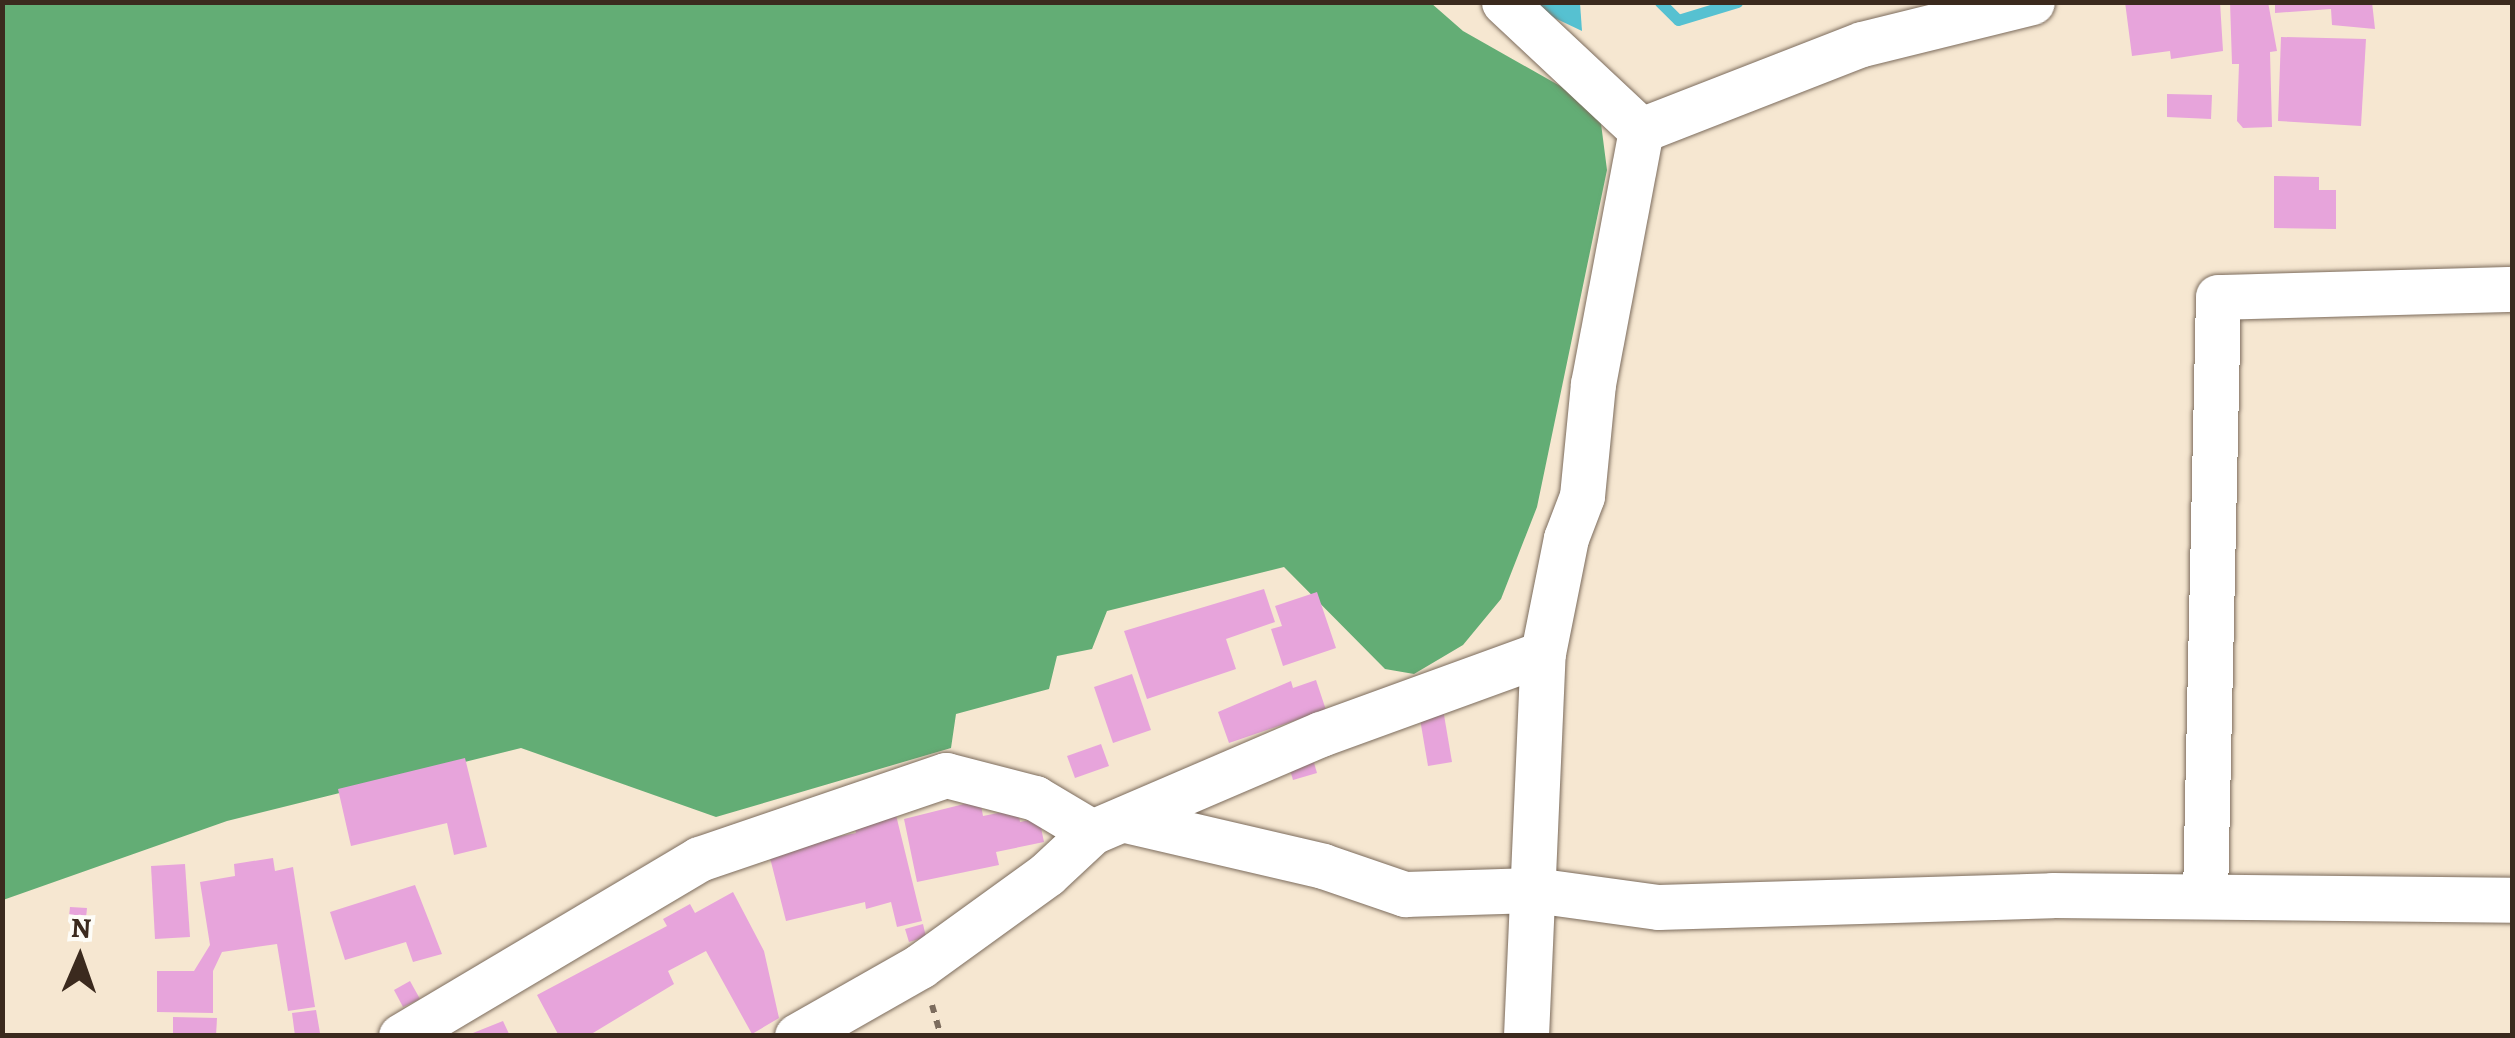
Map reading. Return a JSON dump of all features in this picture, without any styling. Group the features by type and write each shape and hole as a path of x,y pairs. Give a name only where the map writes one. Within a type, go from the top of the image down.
{"street":[{"path":"1504,2 1641,130"},
{"path":"1641,130 1862,44 2032,2"},
{"path":"1526,1036 1543,653 1582,496 1593,384 1641,130"},
{"path":"2205,896 2218,297 2512,289"},
{"path":"797,1036 920,966 1109,826 1320,734 1543,653"},
{"path":"401,1036 698,859 946,775 1035,798 1109,826 1323,866 1405,894 1534,890 1658,907 2205,896 2512,900"}],"green space":[{"path":"2,3 1431,3 1463,31 1599,108 1607,170 1537,507 1501,599 1463,645 1414,674 1385,669 1284,567 1107,611 1092,649 1057,656 1049,689 956,714 951,748 716,817 521,748 227,821 3,900"}],"water":[{"path":"1523,3 1580,3 1582,31"}],"building":[{"path":"2125,2 2220,2 2223,51 2171,59 2170,51 2132,56"},
{"path":"2230,2 2268,2 2277,51 2270,52 2272,127 2243,128 2237,121 2239,64 2232,64"},
{"path":"2275,2 2372,2 2375,29 2332,25 2331,9 2275,13"},
{"path":"2281,37 2366,39 2361,126 2278,121"},
{"path":"2167,94 2212,95 2211,119 2167,117"},
{"path":"2274,176 2319,177 2319,190 2336,190 2336,229 2274,228"},
{"path":"1264,589 1275,622 1226,639 1236,669 1147,699 1124,631"},
{"path":"1317,592 1336,648 1283,666 1271,629 1282,626 1275,606"},
{"path":"1132,674 1151,730 1113,743 1094,687"},
{"path":"1316,680 1326,710 1229,743 1218,712 1291,681 1293,688"},
{"path":"1443,709 1452,762 1428,766 1419,713"},
{"path":"1101,744 1109,766 1075,778 1067,756"},
{"path":"1312,756 1317,773 1293,780 1288,763"},
{"path":"465,758 487,847 454,855 447,823 351,846 338,789"},
{"path":"980,800 983,816 1018,809 1020,822 1039,818 1044,842 996,852 999,865 917,882 904,819"},
{"path":"896,815 922,921 897,927 891,902 866,909 865,902 786,921 768,850 856,833 854,825"},
{"path":"273,858 275,871 293,867 315,1007 288,1011 277,944 222,952 213,971 213,1013 157,1012 157,971 194,971 210,945 200,882 235,876 234,864"},
{"path":"185,864 190,937 155,939 151,866"},
{"path":"415,885 442,954 413,962 406,942 345,960 330,912"},
{"path":"733,892 764,951 779,1018 752,1034 706,951 668,971 674,984 588,1036 559,1036 537,995 667,926 663,919 690,904 695,913"},
{"path":"70,907 87,908 86,918 69,917"},
{"path":"923,924 926,937 909,942 905,929"},
{"path":"410,981 420,999 403,1007 394,990"},
{"path":"316,1010 320,1033 295,1036 292,1013"},
{"path":"173,1017 217,1018 216,1036 173,1036"},
{"path":"503,1021 510,1036 468,1036 468,1035"}],"waterway":[{"path":"1660,2 1678,20 1737,2"}]}
